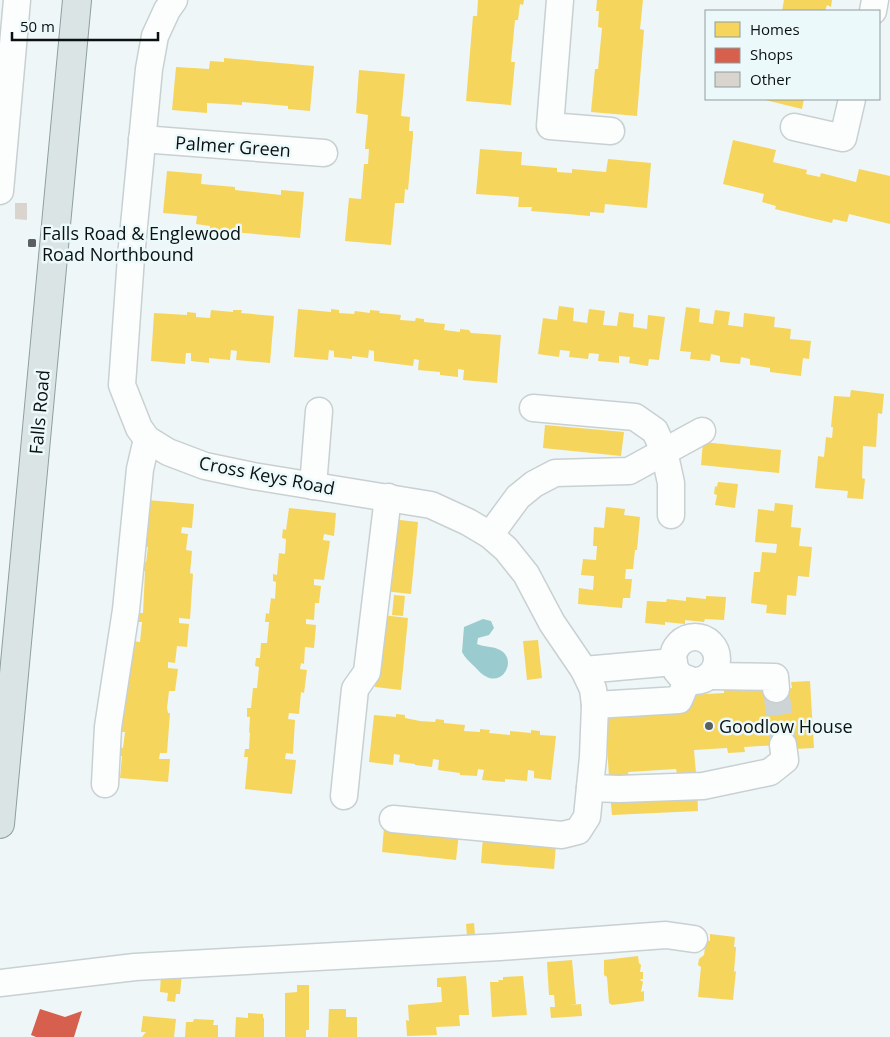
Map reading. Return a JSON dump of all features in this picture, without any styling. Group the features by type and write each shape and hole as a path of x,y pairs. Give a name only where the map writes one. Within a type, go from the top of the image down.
{"main road":[{"name":"Falls Road","path":"0,824 4,729 77,0"}],"street":[{"path":"0,191 17,0"},
{"name":"Cross Keys Road","path":"174,0 167,10 155,36 144,100 122,385 139,428 147,439 168,452 205,466 431,506 468,522 490,535 506,549 526,574 552,623 584,670 593,689 595,705 593,757 587,817 578,830 562,835 393,818"},
{"path":"560,0 550,126 611,131"},
{"path":"794,127 843,138 852,100"},
{"name":"Palmer Green","path":"142,140 324,153"},
{"path":"534,408 635,417 655,431 664,451 671,483 671,515"},
{"path":"314,486 319,411"},
{"path":"490,535 518,497 534,484 555,473 629,471 702,431"},
{"path":"105,784 108,728 126,610 140,469 147,439"},
{"path":"344,796 355,689 367,672 388,497"},
{"path":"584,670 775,676 776,689"},
{"path":"595,705 679,700 690,672"},
{"path":"590,788 619,789 703,786 770,772 785,760 783,745"},
{"path":"0,983 145,967 666,935 694,939"}],"water":[{"path":"483,619 491,621 494,628 489,635 478,638 477,644 500,650 508,659 508,665 503,674 493,679 483,675 462,652 464,627"}],"building: Homes":[{"path":"478,0 524,0 523,5 520,4 518,20 515,20 511,62 515,62 511,105 466,101 473,16 477,16"},
{"path":"597,0 643,0 640,29 644,30 637,116 591,112 595,69 598,69 602,28 598,27 599,11 596,11"},
{"path":"784,0 832,0 831,7 827,5 825,10 782,10"},
{"path":"224,58 314,66 310,111 288,109 288,106 242,102 242,105 207,103 207,113 172,110 176,67 209,69 210,61 224,62"},
{"path":"359,70 405,74 401,116 410,117 409,131 413,131 413,136 408,190 405,189 404,203 395,203 391,245 345,241 349,198 361,199 364,164 368,164 369,149 365,149 368,115 356,113"},
{"path":"765,100 804,100 802,109"},
{"path":"733,140 776,150 773,162 807,170 806,174 820,177 821,173 856,182 859,169 890,176 890,224 849,214 847,222 833,219 832,223 811,218 775,209 776,206 762,202 764,194 723,184"},
{"path":"480,149 522,152 521,165 557,168 557,172 572,173 572,169 606,172 608,159 651,163 647,208 605,204 604,213 590,212 590,216 531,211 532,207 518,207 519,197 476,194"},
{"path":"167,171 202,174 201,184 235,187 235,190 281,195 281,190 304,192 300,238 210,230 210,226 196,224 197,216 163,213"},
{"path":"559,306 574,308 573,321 587,323 589,309 605,311 603,325 617,326 619,312 634,314 633,327 647,329 648,315 665,317 659,360 649,359 648,366 629,363 630,357 619,356 619,363 598,361 599,354 589,353 588,359 569,357 570,351 560,350 559,357 538,354 543,318 557,320"},
{"path":"686,307 700,309 699,322 713,324 715,310 730,312 728,325 743,327 744,313 775,317 774,327 791,329 790,339 811,341 809,359 803,358 801,376 770,372 770,368 750,365 750,359 741,357 740,364 720,362 720,356 711,354 710,361 690,359 691,352 680,351"},
{"path":"298,309 331,312 331,309 339,310 339,313 354,314 355,311 370,313 370,310 380,311 379,313 401,315 400,320 415,321 416,318 424,319 424,322 445,324 444,330 460,332 460,329 469,330 471,333 501,335 497,383 463,380 464,370 458,369 458,377 440,375 440,372 418,370 419,360 414,359 413,366 374,361 374,351 369,350 368,358 352,356 352,359 334,357 334,351 329,350 328,360 294,357"},
{"path":"211,310 233,312 233,310 242,310 241,313 274,316 270,363 236,360 237,351 231,350 230,360 209,358 209,363 191,361 191,353 186,353 185,364 151,361 154,313 187,315 187,312 196,313 196,317 210,318"},
{"path":"851,390 884,394 882,414 878,413 876,447 863,446 862,478 865,479 863,499 847,498 848,491 815,488 818,456 824,457 826,437 832,438 833,427 831,427 834,396 850,397"},
{"path":"545,425 624,432 621,456 543,448"},
{"path":"703,442 781,450 779,473 701,465"},
{"path":"718,482 738,484 735,508 715,505 717,495 714,494 715,486 717,487"},
{"path":"147,500 194,504 192,528 182,527 181,533 188,534 186,550 192,551 190,573 193,574 190,619 179,618 179,623 189,624 187,647 177,646 175,663 168,662 168,668 178,669 175,691 169,691 167,708 168,713 170,713 167,753 160,753 159,759 170,759 168,782 120,778 122,756 119,756 120,747 123,748 125,732 120,732 124,687 128,687 133,641 140,642 142,622 138,622 139,613 143,613 145,571 142,571 143,562 146,562 148,547 143,546"},
{"path":"775,503 793,505 791,527 801,528 799,546 812,547 809,577 798,576 796,596 787,595 786,615 766,613 767,605 751,603 754,572 760,572 762,552 776,553 777,544 755,542 758,509 774,511"},
{"path":"606,507 625,509 624,515 640,517 633,569 626,569 625,579 632,579 630,598 623,598 622,608 578,604 579,588 593,590 594,576 581,575 583,559 596,560 597,546 593,546 594,527 604,528"},
{"path":"289,508 336,513 334,536 324,534 323,540 330,541 324,580 314,579 314,585 321,586 319,603 315,603 314,620 306,619 306,624 316,625 314,648 305,647 304,664 301,663 300,669 307,670 304,693 301,692 299,714 289,713 288,719 295,720 293,754 286,753 285,759 296,760 292,794 245,789 248,757 244,757 245,749 249,749 250,717 247,717 247,708 251,708 253,688 257,688 259,667 255,666 256,658 260,658 261,643 267,643 269,622 265,622 266,613 269,614 271,598 275,599 276,582 273,581 273,574 277,575 279,553 285,554 286,539 282,538 283,529 286,530"},
{"path":"391,519 418,522 411,594 384,591"},
{"path":"394,595 405,596 403,616 392,615"},
{"path":"706,596 726,597 724,620 705,619 704,622 685,620 685,624 665,622 665,625 645,623 647,601 666,602 667,599 686,601 686,597 706,599"},
{"path":"382,615 408,618 401,690 375,687"},
{"path":"538,640 542,678 527,680 523,641"},
{"name":"Goodlow House","path":"810,681 814,748 794,749 794,744 744,747 745,752 728,753 727,748 694,750 696,773 677,774 676,769 628,772 629,777 609,778 605,712 624,711 624,717 675,714 674,708 690,707 689,695 724,693 724,687 741,686 742,691 792,688 791,682"},
{"path":"396,714 405,715 405,718 420,721 435,722 436,719 444,720 444,723 465,725 464,731 480,732 480,729 490,730 489,733 510,735 510,731 531,733 531,730 540,731 540,735 556,736 551,780 534,778 534,771 528,770 527,781 505,779 505,782 482,780 484,770 478,769 477,776 460,775 460,773 438,770 439,760 433,759 432,767 415,765 399,762 400,755 394,754 393,765 369,762 374,715 396,717"},
{"path":"697,788 698,811 612,815 610,793"},
{"path":"384,827 459,834 456,860 382,852"},
{"path":"483,837 556,844 554,869 481,863"},
{"path":"474,923 475,935 467,936 466,924"},
{"path":"710,934 735,937 734,972 736,971 733,1000 698,997 701,967 698,965 699,959 704,955 706,940 710,941"},
{"path":"638,956 641,965 640,972 643,972 643,979 640,980 643,982 641,992 644,991 644,1001 612,1005 609,1003 607,977 604,975 604,960"},
{"path":"572,960 576,1004 570,1005 581,1004 582,1016 551,1018 550,1007 555,1007 554,995 549,995 547,962"},
{"path":"182,974 180,994 176,994 175,1002 167,1001 168,993 160,992 161,975"},
{"path":"466,976 469,1015 459,1015 460,1026 436,1027 437,1035 407,1036 406,1020 409,1021 408,1005 442,1002 441,987 437,987 437,978"},
{"path":"523,976 527,1015 492,1017 490,982 499,982 498,980 503,980 503,977"},
{"path":"297,985 309,985 309,1030 306,1030 306,1037 285,1037 285,993 297,992"},
{"path":"329,1009 346,1009 346,1017 357,1017 357,1037 328,1037"},
{"path":"248,1013 263,1014 264,1037 235,1037 236,1017 248,1018"},
{"path":"143,1016 176,1019 174,1037 142,1037 146,1032 141,1032"},
{"path":"194,1019 214,1020 213,1025 218,1025 218,1037 185,1037 186,1022 193,1022"}],"building: Shops":[{"path":"40,1009 65,1017 82,1011 74,1037 36,1037 31,1035"}],"building: Other":[{"path":"15,203 27,203 27,220 15,219"}],"tunnel":[{"path":"776,689 783,745"}],"place":[{"name":"Falls Road & Englewood Road Northbound","path":"32,243"},
{"name":"Goodlow House","path":"709,726"}]}
